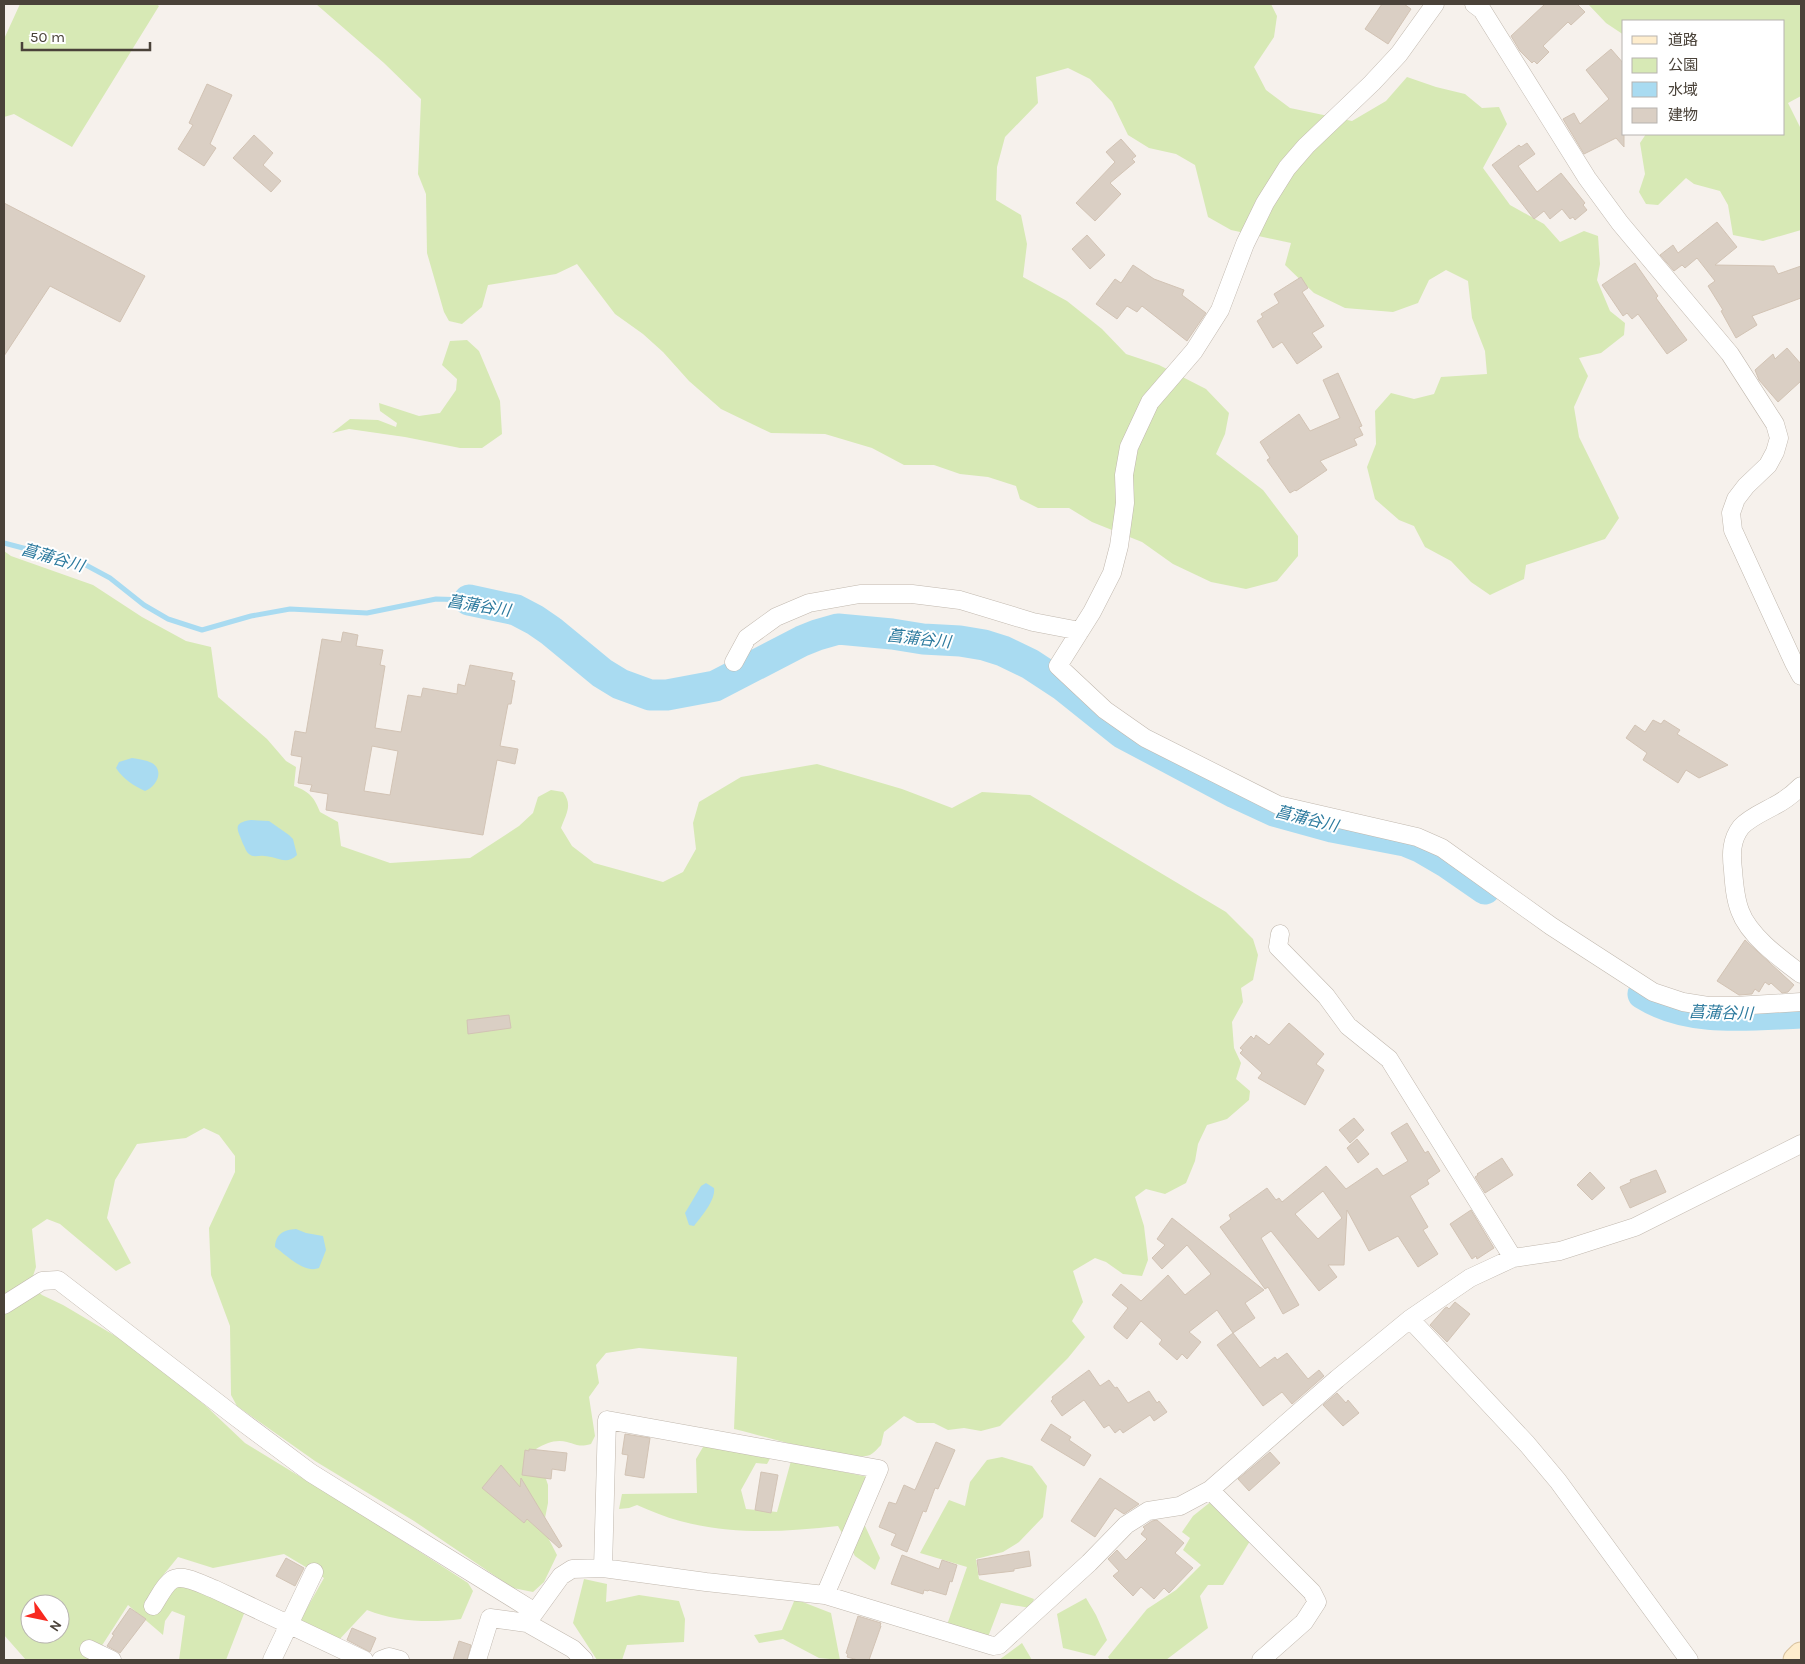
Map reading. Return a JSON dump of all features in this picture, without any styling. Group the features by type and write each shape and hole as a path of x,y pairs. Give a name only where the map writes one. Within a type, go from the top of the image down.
{"main road":[{"path":"1796,1660 1801,1656"}],"street":[{"path":"1435,4 1398,54 1372,83 1306,146 1287,168 1264,204 1245,244 1220,310 1194,351 1150,402 1129,448 1124,475 1125,503 1112,573 1092,612 1058,666 1105,710 1145,738 1278,805 1417,836 1442,848 1551,926 1653,992 1683,1002 1708,1006 1801,1002"},
{"path":"1474,4 1482,10 1587,178 1620,223 1730,354 1775,424 1779,438 1775,452 1768,465 1746,486 1736,499 1731,512 1733,530 1801,676"},
{"path":"734,662 747,638 776,617 809,603 860,594 912,594 960,600 1032,622 1080,631"},
{"path":"1801,786 1776,805 1743,825 1736,835 1731,857 1740,912 1748,927 1768,947 1801,974"},
{"path":"1280,934 1278,947 1326,996 1348,1026 1389,1060 1513,1258"},
{"path":"531,1617 561,1576 572,1569 603,1568 825,1595 994,1646 999,1645 1089,1563 1126,1524 1148,1511 1180,1506 1210,1490 1337,1379 1410,1319 1470,1278 1513,1258 1560,1252 1635,1227 1801,1144"},
{"path":"4,1305 42,1281 58,1280 236,1417 311,1472 497,1588 584,1660"},
{"path":"1410,1319 1528,1444 1558,1481 1689,1660"},
{"path":"603,1568 607,1420 879,1470 825,1595"},
{"path":"1210,1490 1312,1592 1317,1602 1304,1622 1261,1660"},
{"path":"272,1660 314,1572"},
{"path":"153,1606 170,1581 178,1577 214,1589 364,1660"},
{"path":"477,1660 497,1588"},
{"path":"490,1618 531,1617"},
{"path":"89,1649 112,1660"},
{"path":"381,1660 388,1657 400,1660"}],"green space":[{"path":"20,4 156,4 159,6 72,147 14,114 4,117 4,39"},
{"path":"316,4 1271,4 1277,16 1274,37 1254,67 1266,90 1290,108 1352,121 1386,101 1407,77 1465,94 1482,108 1499,107 1507,124 1483,168 1510,205 1544,224 1560,242 1584,231 1598,236 1600,264 1597,280 1610,311 1625,323 1624,335 1601,353 1579,358 1588,376 1574,407 1579,437 1619,518 1605,539 1526,565 1524,579 1490,595 1471,582 1451,561 1425,547 1414,526 1399,520 1375,499 1367,467 1376,444 1375,411 1391,393 1414,399 1434,394 1441,377 1487,374 1485,351 1472,318 1468,281 1446,270 1429,280 1418,303 1393,312 1345,308 1314,293 1285,265 1291,243 1231,230 1208,217 1195,165 1176,154 1149,148 1128,135 1112,102 1090,79 1068,68 1036,77 1038,103 1005,137 997,167 996,200 1021,215 1027,244 1023,277 1067,301 1102,329 1126,354 1159,365 1206,389 1229,413 1225,434 1216,454 1263,490 1298,536 1298,556 1277,581 1246,589 1211,582 1173,564 1142,542 1092,522 1069,508 1038,508 1020,499 1016,486 988,477 960,474 934,465 904,465 872,448 825,434 771,433 721,409 689,381 663,352 643,334 615,314 577,264 556,274 488,285 482,307 462,324 449,321 444,312 427,253 426,194 418,174 421,99 384,63"},
{"path":"1588,4 1801,4 1801,96 1788,103 1801,129 1801,230 1763,241 1733,235 1728,205 1720,191 1694,184 1686,178 1658,205 1646,204 1639,192 1645,174 1640,143 1645,135 1785,135 1785,20 1622,20 1622,34 1606,23"},
{"path":"467,340 479,351 500,401 502,434 482,448 460,448 405,437 349,429 332,433 350,419 378,420 396,427 397,423 380,411 379,403 419,416 440,413 456,390 457,379 442,365 450,341"},
{"path":"4,551 11,556 93,585 142,617 186,641 211,647 218,697 267,739 286,761 296,767 294,786 304,790 311,796 320,812 338,822 341,846 390,863 470,858 519,826 533,813 538,797 551,790 563,792 568,801 568,810 561,828 572,846 594,863 663,882 683,872 696,849 693,823 699,802 741,777 817,764 902,789 952,808 982,792 1030,795 1226,912 1253,939 1258,955 1253,980 1241,988 1243,1002 1232,1022 1234,1048 1241,1063 1236,1079 1250,1091 1249,1100 1227,1119 1207,1125 1198,1144 1195,1161 1186,1183 1165,1194 1146,1189 1135,1197 1144,1226 1148,1260 1142,1276 1123,1274 1106,1262 1095,1258 1073,1271 1083,1302 1072,1321 1085,1337 1068,1358 1000,1426 981,1431 964,1428 948,1430 934,1423 917,1423 904,1416 884,1432 881,1445 870,1455 845,1455 825,1452 734,1429 737,1357 639,1348 606,1353 596,1365 599,1383 589,1397 595,1436 591,1444 576,1445 555,1441 536,1449 548,1485 548,1503 543,1528 557,1555 544,1582 533,1592 513,1588 414,1521 315,1461 237,1406 231,1395 230,1326 211,1275 209,1228 235,1172 235,1156 219,1135 204,1128 186,1138 137,1144 115,1180 107,1218 131,1263 116,1271 60,1224 47,1219 32,1229 36,1267 30,1285 42,1295 63,1305 134,1347 207,1407 245,1443 358,1512 468,1583 473,1591 461,1619 438,1621 402,1619 367,1610 337,1642 299,1622 324,1578 284,1554 213,1568 178,1557 156,1584 178,1583 245,1611 226,1660 179,1660 185,1616 172,1611 165,1621 163,1635 128,1605 101,1647 100,1660 26,1660 4,1635"},
{"path":"706,1442 772,1455 767,1464 756,1463 741,1490 746,1509 777,1512 791,1461 868,1477 858,1511 880,1558 875,1570 855,1556 838,1526 778,1531 719,1529 680,1521 637,1505 619,1509 622,1494 697,1493 696,1459"},
{"path":"1002,1457 1032,1466 1047,1486 1043,1517 1019,1542 1003,1552 976,1559 979,1579 1034,1599 1030,1608 1001,1603 988,1637 947,1625 967,1567 920,1553 949,1500 965,1506 970,1482 987,1460"},
{"path":"1213,1500 1250,1541 1223,1585 1208,1585 1200,1596 1208,1628 1166,1660 1110,1660 1108,1657 1147,1609 1176,1590 1201,1565 1183,1550 1190,1538 1182,1532 1193,1516"},
{"path":"584,1579 607,1584 606,1602 639,1595 679,1601 685,1619 684,1642 627,1645 622,1660 597,1660 573,1623"},
{"path":"1086,1598 1107,1640 1095,1656 1063,1648 1057,1614"},
{"path":"795,1599 831,1613 840,1660 819,1658 783,1639 759,1643 754,1635 782,1630"},
{"path":"1022,1643 1032,1660 999,1660"}],"water":[{"path":"132,758 152,763 158,770 158,779 153,786 145,791 129,782 116,768 119,762"},
{"path":"251,820 269,821 289,835 293,839 297,855 289,860 281,860 268,856 252,856 249,854 238,831 238,825"},
{"path":"706,1183 714,1188 713,1198 694,1226 689,1225 685,1213 701,1186"},
{"path":"296,1229 323,1236 326,1250 319,1268 314,1269 302,1266 275,1247 277,1238 281,1233"}],"building":[{"path":"1382,4 1404,4 1411,9 1388,44 1365,29"},
{"path":"1545,4 1577,4 1585,12 1571,25 1568,22 1543,46 1549,52 1537,64 1534,61 1532,63 1520,51 1511,36"},
{"path":"1611,49 1622,62 1622,135 1624,135 1624,147 1616,138 1584,154 1563,119 1574,113 1580,124 1609,99 1586,70"},
{"path":"207,84 232,95 210,144 216,148 204,166 178,149 193,125 189,123"},
{"path":"254,135 273,153 263,165 281,181 271,192 233,158"},
{"path":"1121,139 1136,156 1132,159 1135,162 1110,183 1121,194 1095,221 1076,203 1115,162 1106,152"},
{"path":"1527,143 1535,154 1518,166 1537,192 1561,173 1585,203 1583,205 1587,210 1575,220 1573,217 1570,219 1562,209 1550,219 1544,211 1534,219 1492,165 1519,145 1521,147"},
{"path":"4,203 145,276 120,322 50,286 4,356"},
{"path":"1717,222 1737,247 1715,265 1774,266 1778,274 1801,266 1801,298 1752,316 1757,325 1736,338 1721,311 1723,310 1708,286 1715,281 1697,258 1685,268 1682,265 1674,271 1660,255 1673,245 1678,253"},
{"path":"1087,235 1105,255 1090,269 1072,249"},
{"path":"1635,263 1658,296 1656,298 1687,340 1667,354 1638,314 1632,319 1627,313 1623,316 1602,285"},
{"path":"1133,265 1154,279 1184,290 1182,295 1206,313 1187,341 1142,306 1137,312 1127,306 1117,319 1096,304 1115,279 1121,283"},
{"path":"1301,277 1308,288 1302,292 1324,326 1312,333 1322,347 1297,364 1282,342 1273,348 1257,321 1263,317 1261,314 1279,303 1274,294"},
{"path":"1787,348 1801,364 1801,381 1778,402 1759,380 1755,370 1773,354 1775,359"},
{"path":"1338,373 1362,426 1359,427 1363,435 1354,439 1357,445 1320,461 1327,470 1290,493 1267,460 1270,458 1260,442 1299,414 1310,431 1340,418 1323,380"},
{"path":"343,632 358,635 356,646 383,650 380,665 385,666 375,728 401,732 408,695 421,697 423,688 457,694 458,684 465,686 470,665 513,673 511,680 515,681 511,704 508,704 500,746 518,749 515,764 497,760 483,835 326,810 328,794 310,791 312,785 298,783 302,757 291,755 295,731 306,733 322,639 341,642","holes":["372,746 398,751 390,795 364,791"]},
{"path":"1653,720 1661,724 1664,720 1680,730 1677,734 1728,765 1699,778 1686,770 1678,783 1643,760 1647,753 1626,738 1635,725 1645,732"},
{"path":"1745,940 1794,985 1788,992 1782,993 1771,983 1769,985 1765,982 1759,992 1755,989 1752,994 1739,995 1717,981"},
{"path":"509,1015 511,1028 468,1034 467,1020"},
{"path":"1289,1023 1324,1054 1316,1064 1324,1070 1305,1105 1258,1078 1262,1073 1240,1053 1243,1050 1240,1048 1251,1036 1254,1039 1256,1035 1269,1045"},
{"path":"1354,1118 1364,1130 1350,1143 1339,1130"},
{"path":"1407,1123 1425,1153 1428,1151 1440,1171 1427,1180 1429,1184 1410,1196 1428,1227 1423,1230 1438,1254 1418,1267 1398,1236 1369,1251 1347,1210 1344,1265 1328,1265 1337,1277 1319,1291 1271,1231 1261,1238 1299,1305 1283,1314 1268,1287 1265,1289 1220,1227 1231,1219 1229,1215 1267,1188 1276,1200 1279,1198 1282,1202 1326,1166 1346,1189 1377,1168 1383,1176 1408,1161 1391,1133","holes":["1323,1191 1342,1218 1318,1239 1295,1214"]},
{"path":"1357,1139 1369,1154 1358,1163 1347,1148"},
{"path":"1502,1158 1513,1175 1485,1193 1475,1177"},
{"path":"1656,1170 1666,1192 1630,1208 1620,1187 1631,1182 1630,1180"},
{"path":"1590,1172 1605,1188 1592,1200 1577,1185"},
{"path":"1471,1210 1494,1248 1477,1259 1476,1256 1472,1259 1450,1224"},
{"path":"1172,1218 1264,1290 1245,1303 1255,1318 1233,1333 1217,1310 1189,1332 1201,1342 1187,1359 1182,1354 1177,1360 1159,1344 1162,1340 1141,1321 1127,1339 1114,1328 1128,1308 1112,1295 1121,1284 1141,1301 1168,1275 1185,1295 1211,1274 1187,1245 1162,1269 1152,1258 1165,1245 1157,1239"},
{"path":"1455,1302 1470,1314 1447,1342 1430,1325 1445,1308 1449,1309"},
{"path":"1233,1333 1260,1368 1275,1357 1277,1360 1287,1353 1308,1379 1319,1370 1324,1376 1292,1404 1282,1392 1263,1406 1217,1345"},
{"path":"1089,1370 1100,1386 1109,1380 1115,1388 1117,1387 1128,1403 1149,1391 1157,1403 1159,1401 1167,1412 1154,1421 1150,1415 1123,1433 1120,1429 1115,1433 1109,1425 1104,1428 1084,1400 1062,1416 1051,1401 1052,1397"},
{"path":"1337,1393 1346,1403 1348,1400 1359,1413 1343,1426 1323,1405"},
{"path":"1051,1424 1071,1437 1069,1440 1091,1455 1084,1466 1041,1440"},
{"path":"625,1434 650,1438 644,1478 625,1475 628,1455 622,1454"},
{"path":"936,1442 955,1450 938,1489 935,1488 926,1512 923,1511 907,1552 891,1545 896,1534 879,1527 889,1502 896,1504 904,1485 915,1490"},
{"path":"529,1449 567,1453 565,1471 552,1469 551,1479 522,1475 525,1450 529,1451"},
{"path":"1270,1452 1280,1463 1249,1491 1238,1479"},
{"path":"501,1465 520,1487 521,1478 562,1546 559,1548 527,1519 524,1523 482,1488"},
{"path":"761,1472 778,1475 771,1513 755,1510"},
{"path":"1100,1478 1139,1504 1124,1514 1115,1508 1095,1537 1071,1521"},
{"path":"1157,1520 1184,1543 1175,1553 1193,1568 1169,1593 1164,1588 1154,1599 1141,1587 1133,1596 1113,1576 1119,1571 1108,1559 1117,1550 1126,1560 1147,1539 1141,1534 1145,1529 1143,1527"},
{"path":"1029,1551 1031,1566 1014,1569 1014,1571 979,1575 977,1560"},
{"path":"902,1555 939,1569 942,1560 957,1565 946,1595 929,1590 924,1590 923,1594 891,1584"},
{"path":"286,1558 304,1568 295,1586 276,1576"},
{"path":"130,1608 146,1619 120,1653 107,1646 114,1635 112,1634"},
{"path":"858,1616 881,1623 869,1660 847,1657 848,1654 846,1653"},
{"path":"352,1628 376,1638 370,1652 347,1640"},
{"path":"459,1641 471,1645 467,1660 453,1660"}],"waterway":[{"name":"菖蒲谷川","path":"4,543 84,564 110,578 144,605 168,619 202,630 251,616 290,609 367,613 436,599 469,600"},
{"name":"菖蒲谷川","path":"469,600 516,610 551,631 602,673 620,684 650,695 667,695 715,686 802,641 838,629 984,645 1003,651 1030,664 1062,685 1122,733 1235,793 1274,811 1332,827 1405,841 1422,848 1446,862 1485,889"},
{"name":"菖蒲谷川","path":"1643,994 1661,1003 1699,1013 1740,1016 1801,1013"}]}
